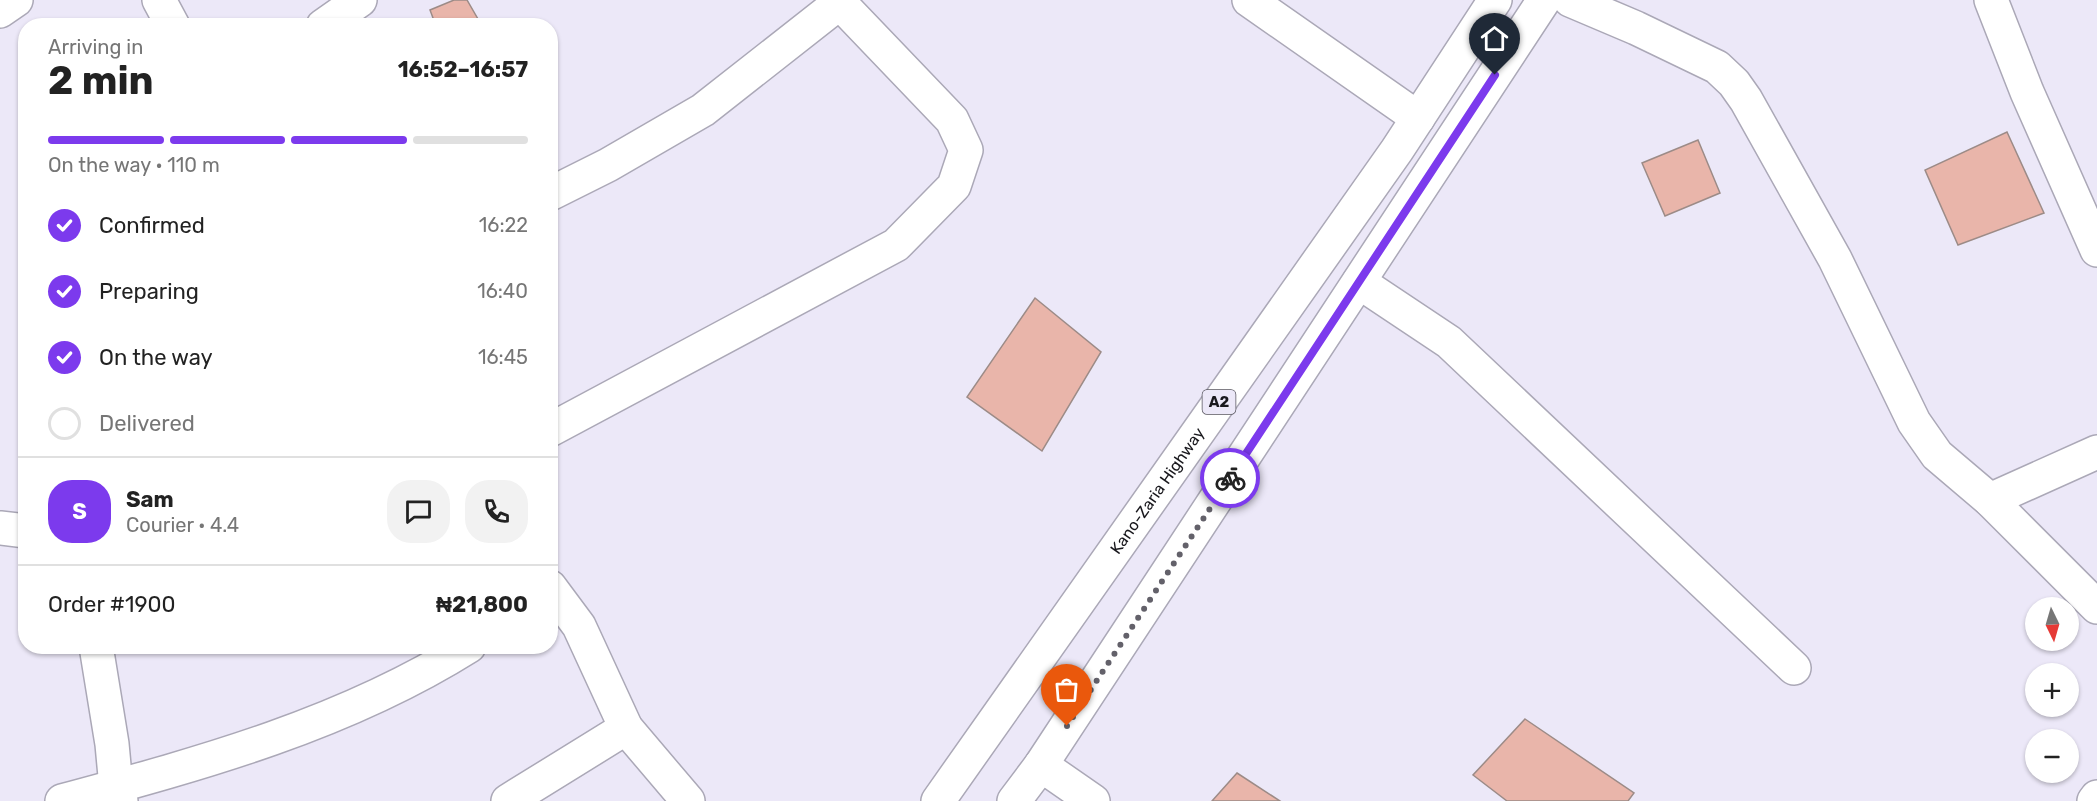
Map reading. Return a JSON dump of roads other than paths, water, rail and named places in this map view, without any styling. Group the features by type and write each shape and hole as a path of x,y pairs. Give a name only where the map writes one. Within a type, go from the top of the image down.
{"main road":[{"path":"0,11 16,0"},
{"path":"159,0 169,18"},
{"path":"334,18 360,0"},
{"path":"1249,0 1418,118"},
{"name":"Kano-Zaria Highway","path":"938,801 1418,118 1495,0"},
{"path":"1014,801 1041,765 1544,0"},
{"path":"1570,0 1636,28 1717,67 1734,82 1835,259 1914,422 1936,456 1990,500 2097,608"},
{"path":"1991,0 2027,93 2097,250"},
{"path":"558,190 608,165 703,110 842,1 952,120 966,150 954,186 896,245 558,426"},
{"path":"1359,282 1449,342 1794,668"},
{"path":"1990,500 2097,452"},
{"path":"558,597 579,626 626,728 688,801"},
{"path":"97,654 118,794"},
{"path":"62,801 118,794 327,719 404,684 456,654"},
{"path":"508,801 626,728"},
{"path":"1041,765 1093,801"},
{"path":"2094,801 2097,797"}]}
